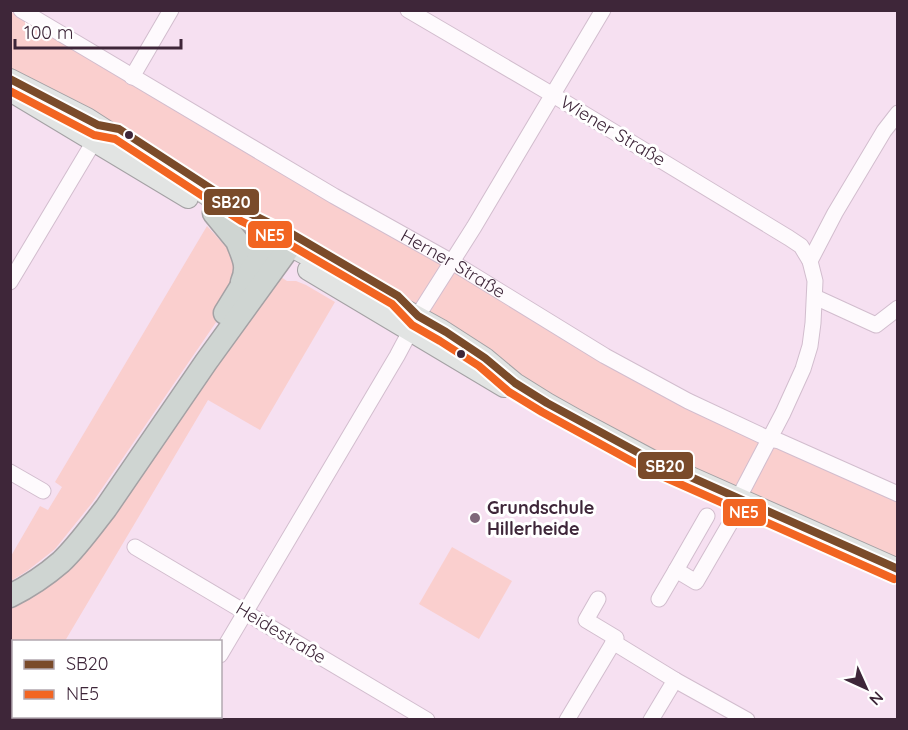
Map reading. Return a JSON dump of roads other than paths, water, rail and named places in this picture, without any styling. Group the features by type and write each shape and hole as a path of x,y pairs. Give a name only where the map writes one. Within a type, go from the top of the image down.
{"highway":[{"path":"214,213 237,241 245,263 246,273 237,295"},
{"path":"10,586 47,560 86,520 237,295 278,246"},
{"path":"10,596 40,578 61,561 90,529 206,362 278,246"}],"main road":[{"path":"10,79 87,118 98,135 214,213 278,246"},
{"path":"10,92 98,135 210,197 278,246 384,316 415,323 531,404 603,444 740,503 856,549 897,569"},
{"path":"740,503 897,578"}],"street":[{"name":"Herner Straße","path":"21,10 334,196 452,262 605,356 688,401 897,494"},
{"path":"132,77 171,10"},
{"name":"Wiener Straße","path":"408,10 789,238 801,246 810,261"},
{"path":"222,653 415,323 603,10"},
{"path":"676,570 696,582 740,503 803,369 810,346 815,281 810,261 835,213 897,112"},
{"path":"10,282 98,135"},
{"path":"815,297 876,325 897,308"},
{"path":"10,472 43,491"},
{"path":"659,599 707,516"},
{"name":"Heidestraße","path":"135,546 427,720"},
{"path":"567,720 616,638 586,620 598,600"},
{"path":"613,642 675,681 747,720"},
{"path":"651,720 675,681"}],"place":[{"name":"Grundschule Hillerheide","path":"475,518"}]}
